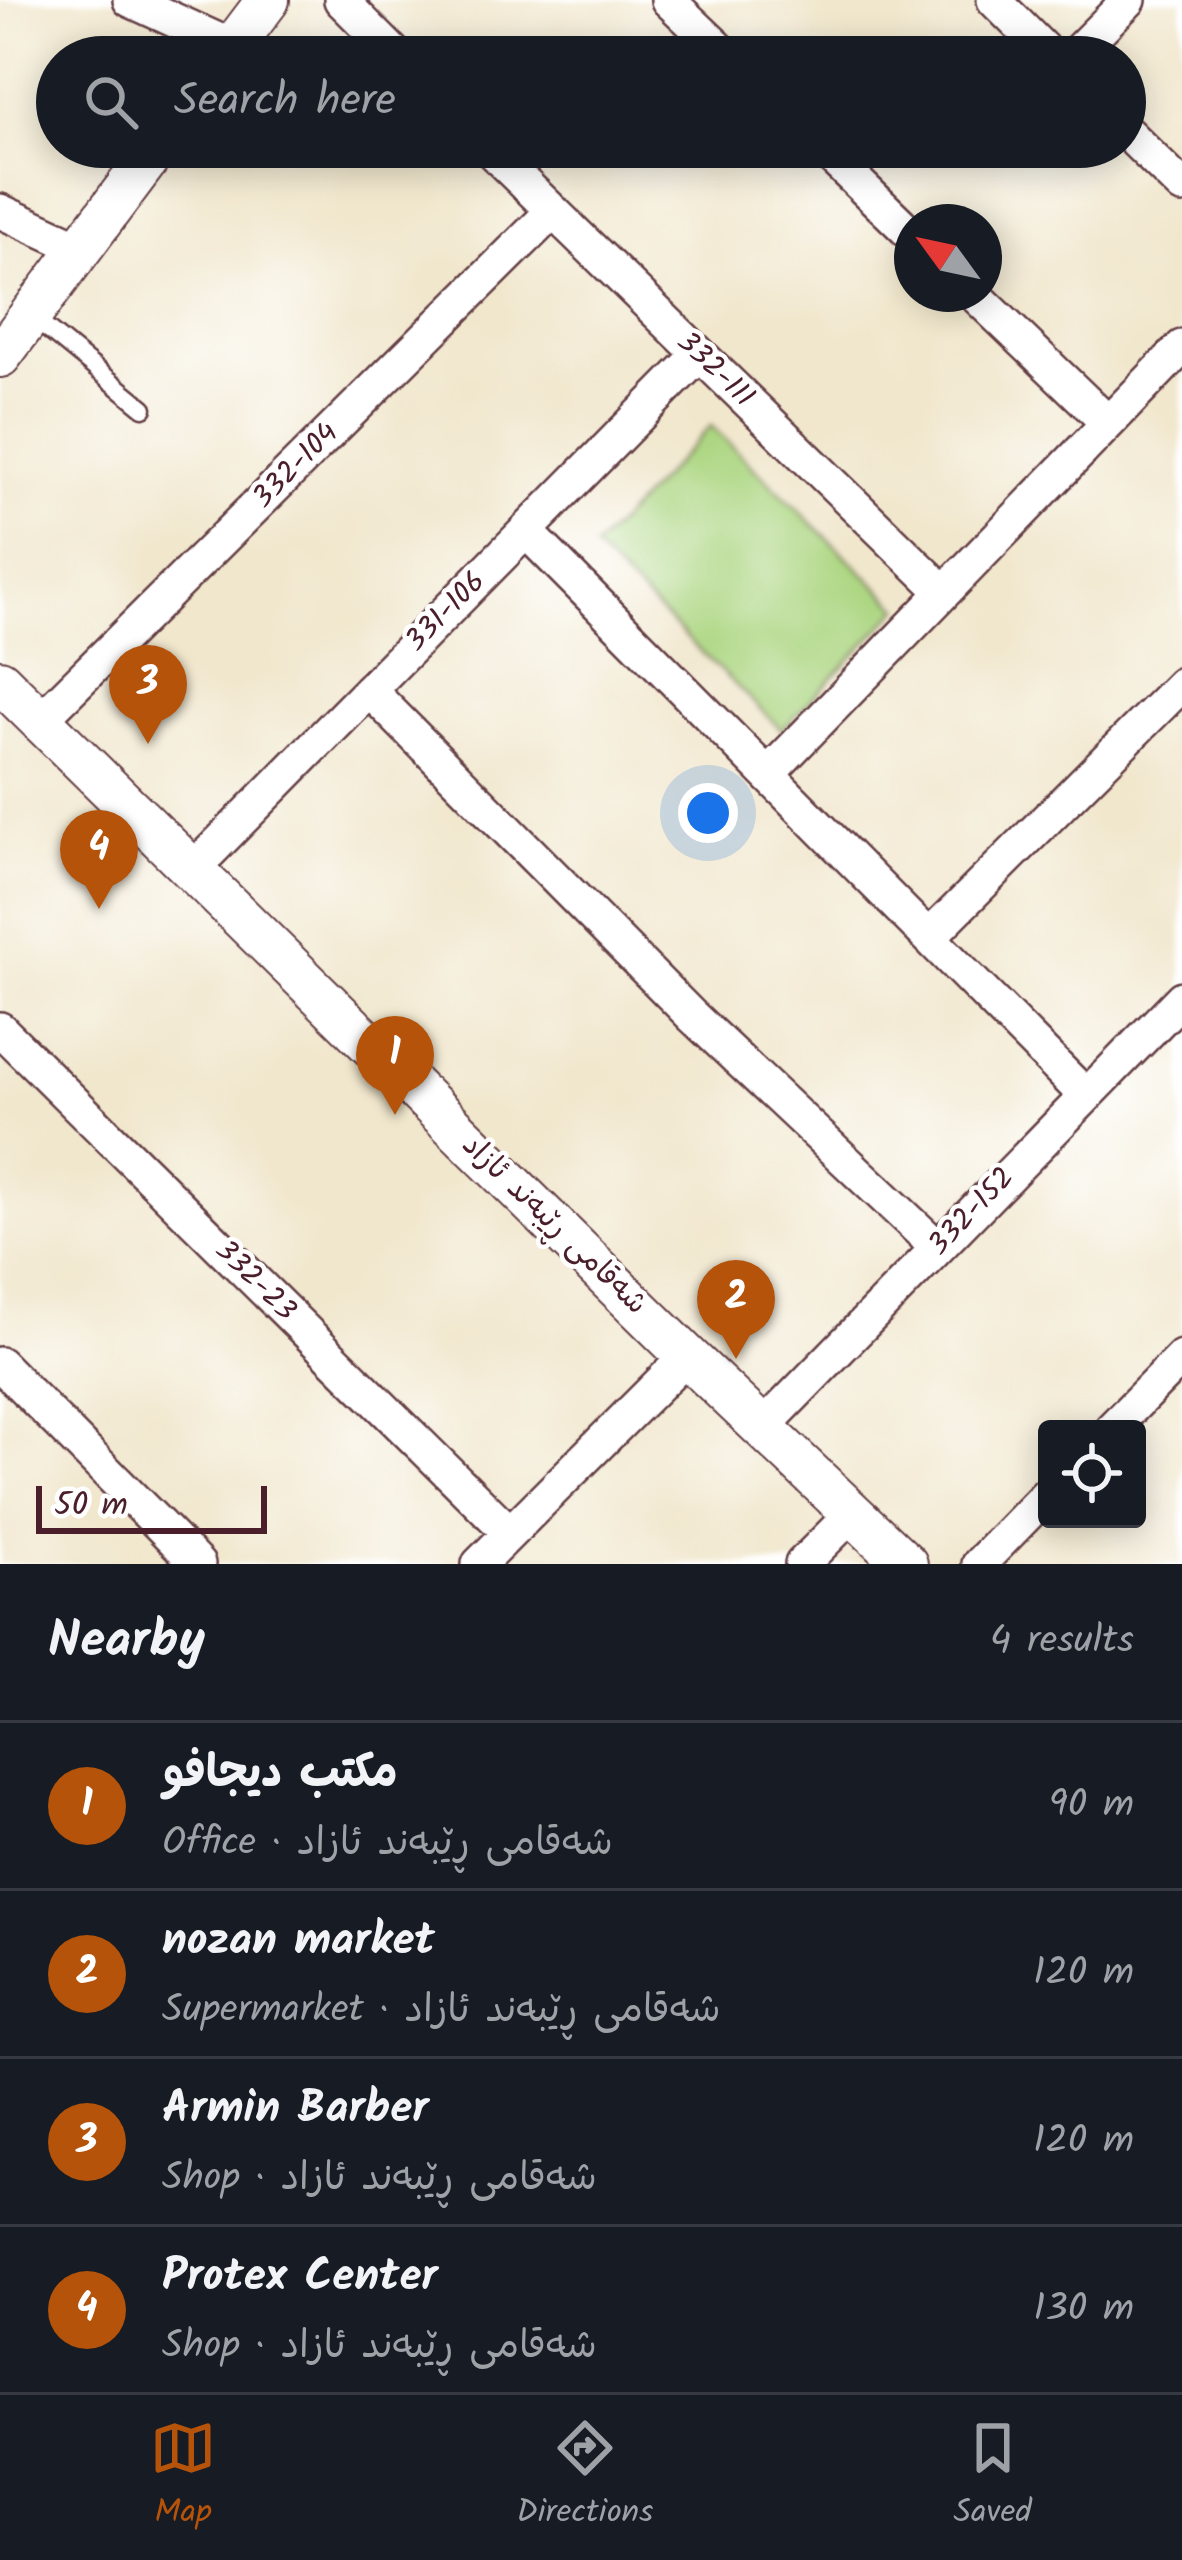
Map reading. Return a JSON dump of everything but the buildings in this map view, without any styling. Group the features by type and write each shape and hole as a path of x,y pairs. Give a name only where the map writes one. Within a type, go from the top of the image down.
{"street":[{"path":"130,0 199,36"},
{"path":"241,36 268,0"},
{"path":"341,0 377,36"},
{"path":"668,0 706,36"},
{"path":"994,0 1030,36"},
{"path":"1093,36 1129,0"},
{"path":"1146,152 1182,188"},
{"path":"0,356 141,168"},
{"name":"332-111","path":"508,168 944,592"},
{"path":"843,168 894,218"},
{"path":"0,211 81,248"},
{"name":"332-104","path":"40,720 552,212"},
{"path":"993,312 1108,423"},
{"path":"768,774 1182,347"},
{"name":"331-106","path":"192,870 699,355"},
{"path":"526,531 1086,1096"},
{"name":"شەقامی ڕێبەند ئازاد","path":"0,681 686,1356 906,1564"},
{"path":"929,937 1182,684"},
{"path":"369,690 692,1016 937,1247"},
{"name":"332-152","path":"763,1427 1182,998"},
{"name":"332-23","path":"0,1029 510,1532"},
{"path":"479,1564 686,1356"},
{"path":"1120,1420 1182,1357"},
{"path":"0,1364 184,1559"},
{"path":"979,1564 1038,1503"},
{"path":"802,1564 853,1513"}],"lane":[{"path":"30,315 144,408"}],"green space":[{"path":"711,426 900,608 782,730 594,549"}],"place":[{"name":"Armin Barber","path":"148,744"},
{"name":"Protex Center","path":"99,909"},
{"name":"مكتب ديجافو","path":"395,1115"},
{"name":"nozan market","path":"736,1359"}]}
